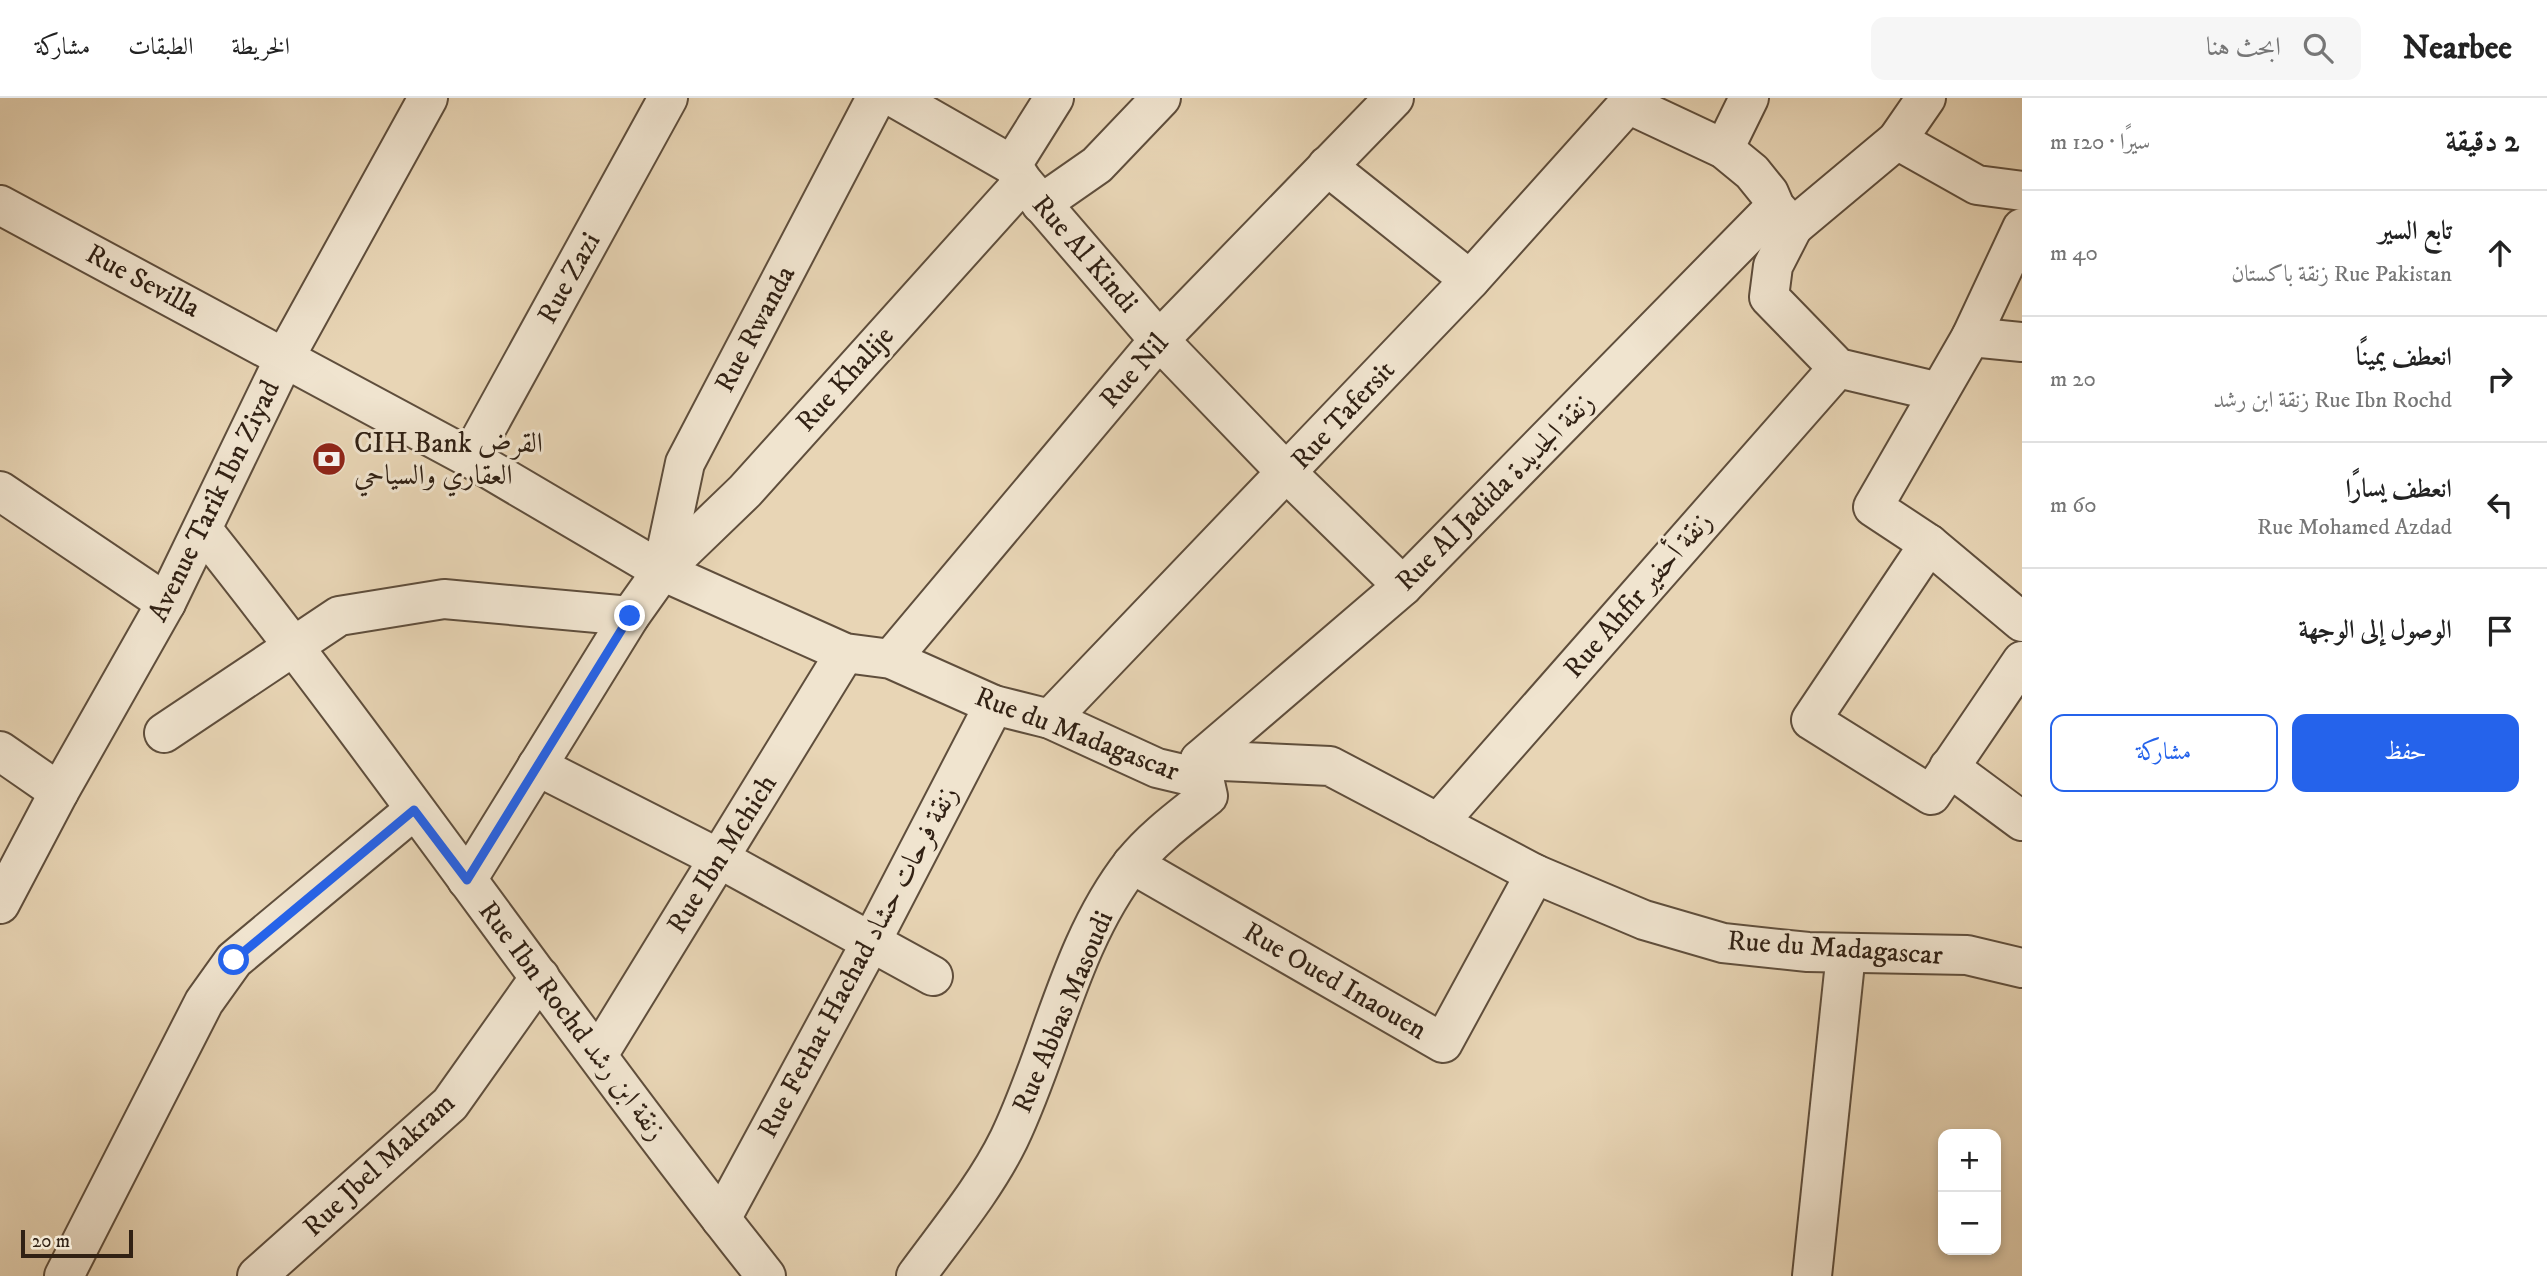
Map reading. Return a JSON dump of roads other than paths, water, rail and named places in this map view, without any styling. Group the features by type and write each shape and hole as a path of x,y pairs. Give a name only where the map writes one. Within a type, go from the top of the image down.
{"street":[{"name":"Avenue Tarik Ibn Ziyad","path":"0,904 59,792 166,603 285,357 428,98"},
{"name":"Rue Zazi","path":"470,458 668,98"},
{"name":"Rue Rwanda","path":"662,571 685,463 876,98"},
{"name":"Rue Al Kindi","path":"895,98 1025,184 1159,340 1287,474 1403,586"},
{"path":"1025,184 1054,98"},
{"path":"1025,184 1097,165 1161,98"},
{"name":"Rue Nil","path":"891,659 1159,340 1394,98"},
{"path":"1749,98 1724,149 1752,173 1784,217 1769,297 1838,368 1939,392"},
{"name":"Rue Al Jadida زنقة الجديدة","path":"1200,760 1403,586 1784,217 1897,140 1926,98"},
{"name":"Rue Tafersit","path":"1050,719 1470,280 1628,104 1724,149"},
{"path":"1897,140 1977,185 2022,191"},
{"path":"1327,166 1470,280"},
{"name":"Rue Khalije","path":"662,571 745,491 1025,184"},
{"name":"Rue Sevilla","path":"0,205 285,357"},
{"path":"2022,228 1971,337 1873,507 1929,544 2022,622"},
{"path":"1971,337 2022,342"},
{"name":"Rue du Madagascar","path":"285,357 470,458 662,571 845,653 891,659 994,705 1050,719 1157,768 1195,778 1200,760 1330,766 1535,874 1644,920 1723,943 1846,953 1967,955 2022,968"},
{"name":"Rue Ahfir زنقة أحفير","path":"1438,822 1838,368"},
{"path":"0,491 166,603"},
{"name":"Rue Ibn Rochd زنقة ابن رشد","path":"203,530 296,647 414,810 766,1276"},
{"path":"1929,544 1811,720 1931,795 2022,661"},
{"path":"467,880 630,616 662,571"},
{"path":"164,733 296,647 339,615 444,599 630,616"},
{"name":"Rue Ibn Mchich","path":"598,1055 845,653"},
{"name":"Rue Ferhat Hachad زنقة فرحات حشاد","path":"721,1219 871,942 994,705"},
{"path":"0,751 59,792"},
{"name":"Rue Abbas Masoudi","path":"916,1276 978,1189 1007,1142 1029,1094 1073,975 1098,919 1132,864 1166,829 1208,796 1200,760"},
{"path":"537,766 720,859 933,976"},
{"path":"1949,767 2022,821"},
{"path":"64,1276 204,1002 234,960 414,810"},
{"name":"Rue Oued Inaouen","path":"1132,864 1443,1043 1535,874"},
{"path":"1812,1276 1846,953"},
{"name":"Rue Jbel Makram","path":"257,1276 450,1104 540,977"}],"place":[{"name":"CIH Bank القرض العقاري والسياحي","path":"329,459"}]}
